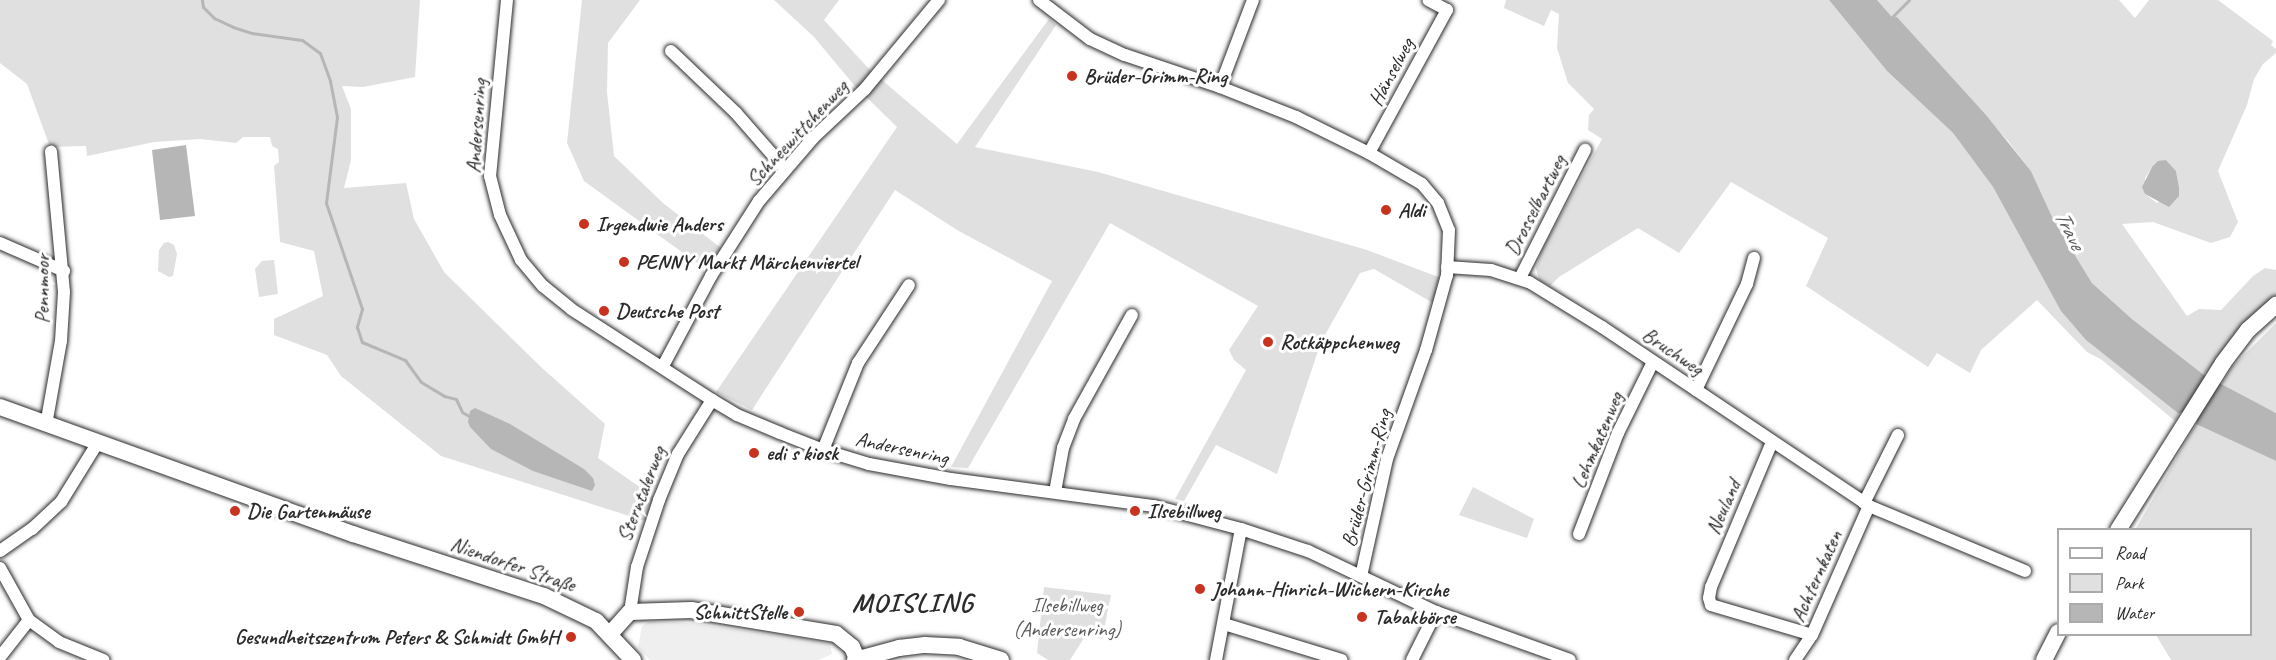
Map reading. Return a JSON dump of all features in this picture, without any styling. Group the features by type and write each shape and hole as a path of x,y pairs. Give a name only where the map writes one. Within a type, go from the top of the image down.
{"main road":[{"path":"2119,528 2216,373 2248,330 2276,305"},
{"name":"Niendorfer Straße","path":"0,407 97,444 353,534 544,596 581,612 610,634"},
{"path":"633,660 610,634 630,612 691,610 812,628 842,637 852,647 856,660 899,648 925,645 965,648 1001,660"},
{"path":"2044,660 2057,634"}],"street":[{"name":"Andersenring","path":"507,0 490,156 490,176 500,215 521,260 543,286 571,309 663,366 712,400 756,424 823,450 869,464 951,479 1154,506 1241,529 1308,551 1436,612 1570,660"},
{"name":"Schneewittchenweg","path":"663,366 725,252 785,169 865,89 939,0"},
{"path":"1220,87 1253,0"},
{"name":"Hänselweg","path":"1369,153 1447,10 1428,0"},
{"name":"Brüder-Grimm-Ring","path":"1046,2 1090,39 1125,55 1220,87 1296,117 1369,153 1422,184 1438,203 1449,230 1447,267 1426,350 1387,459 1361,576"},
{"path":"672,51 739,116 785,169"},
{"name":"Drosselbartweg","path":"1520,278 1585,150"},
{"name":"Pennmoor","path":"46,425 61,341 64,271 51,152"},
{"path":"0,243 64,271"},
{"path":"1696,390 1747,284 1754,258"},
{"name":"Bruchweg","path":"1447,267 1491,270 1520,278 1548,292 1866,504 2025,571"},
{"path":"823,450 854,371 909,285"},
{"path":"1054,492 1063,448 1074,419 1132,315"},
{"name":"Lehmkatenweg","path":"1579,534 1618,433 1653,362"},
{"name":"Sterntalerweg","path":"630,612 637,567 659,501 678,454 712,400"},
{"path":"1866,504 1898,435"},
{"name":"Neuland","path":"1772,442 1711,587 1709,598 1711,605 1812,635"},
{"path":"0,551 32,529 61,502 97,444"},
{"name":"Achternkaten","path":"1795,660 1812,635 1866,504"},
{"path":"1216,660 1241,529"},
{"path":"0,568 29,620 59,642 103,660"},
{"path":"1412,660 1436,612"},
{"path":"0,657 29,620"},
{"path":"1224,624 1342,660"}],"shaded area":[{"path":"649,622 690,623 790,637 830,644 832,654 819,660 650,660 638,647 642,626"}],"green space":[{"path":"0,0 420,0 415,77 363,87 342,86 351,109 351,160 344,188 406,183 414,219 444,272 541,367 605,424 598,458 654,497 645,521 441,456 341,376 327,355 274,335 274,319 323,296 314,251 280,242 274,166 279,162 278,149 272,146 270,137 243,137 236,143 200,139 154,142 87,156 86,146 50,147 27,84 0,63"},
{"path":"582,0 640,0 608,43 607,92 614,156 663,203 721,248 708,271 584,181 567,143"},
{"path":"774,0 839,0 824,20 869,69 957,144 1049,19 1056,25 975,147 1098,172 1367,250 1441,278 1433,303 1374,269 1360,273 1321,342 1277,474 1216,445 1184,501 1175,499 1246,370 1234,360 1229,350 1258,306 1110,223 968,468 951,467 1052,281 957,230 895,190 752,410 716,392 897,127 854,85 814,37"},
{"path":"1506,0 1829,0 1887,71 1953,133 1993,187 2025,245 2090,343 2179,414 2175,421 2102,360 2087,352 2037,300 1981,350 1970,373 1937,353 1928,367 1806,286 1828,238 1731,182 1679,253 1638,228 1559,277 1550,286 1539,280 1536,268 1542,250 1602,139 1588,130 1589,115 1594,109 1568,83 1557,48 1559,14 1551,10 1544,26 1504,8"},
{"path":"1877,0 2119,0 2135,18 2149,0 2218,0 2273,41 2271,45 2276,49 2276,53 2263,64 2254,79 2247,105 2218,171 2238,222 2230,237 2211,243 2153,222 2122,224 2187,316 2199,309 2221,310 2253,276 2265,268 2276,270 2276,297 2242,324 2204,375 2132,319 2092,283 2054,221 2031,171 2008,141 1897,17 1892,17","holes":["2166,160 2176,171 2179,187 2157,203 2145,194 2145,178 2152,167"]},
{"path":"164,243 174,245 177,254 173,276 169,277 158,271 159,250"},
{"path":"274,260 278,294 259,297 255,269 262,261"},
{"path":"2276,323 2276,413 2221,385 2232,367"},
{"path":"2196,424 2276,461 2276,660 2171,660 2157,636 2252,636 2252,528 2136,528"},
{"path":"1473,487 1534,519 1527,538 1459,515"},
{"name":"Ilsebillweg (Andersenring)","path":"1044,587 1111,595 1102,639 1086,635 1070,660 1048,660 1037,653"}],"water":[{"path":"1829,0 1877,0 1892,17 1897,17 1986,115 2031,171 2054,221 2092,283 2132,319 2204,375 2276,413 2276,461 2196,424 2197,422 2181,412 2179,414 2086,340 2061,311 1993,187 1953,133 1887,71"},
{"path":"186,145 195,216 160,220 152,150"},
{"path":"2166,160 2176,171 2179,187 2179,196 2169,207 2145,194 2142,187 2152,167 2158,161"},
{"path":"475,408 510,424 584,469 593,478 595,485 592,491 533,471 491,449 468,422 470,411"}],"waterway":[{"path":"202,0 203,7 214,18 233,27 252,33 302,40 320,53 330,81 337,117 326,203 362,309 357,327 362,342 405,360 421,382 444,396 456,399 462,412 469,416"},
{"path":"1892,17 1909,0"}],"place":[{"name":"Brüder-Grimm-Ring","path":"1072,76"},
{"name":"Aldi","path":"1386,210"},
{"name":"Irgendwie Anders","path":"584,224"},
{"name":"PENNY Markt Märchenviertel","path":"624,262"},
{"name":"Deutsche Post","path":"604,311"},
{"name":"Rotkäppchenweg","path":"1268,342"},
{"name":"edi s kiosk","path":"754,453"},
{"name":"Die Gartenmäuse","path":"235,511"},
{"name":"Ilsebillweg","path":"1135,511"},
{"name":"Johann-Hinrich-Wichern-Kirche","path":"1200,589"},
{"name":"SchnittStelle","path":"799,612"},
{"name":"Tabakbörse","path":"1362,617"},
{"name":"Gesundheitszentrum Peters & Schmidt GmbH","path":"571,637"}],"district":[{"name":"MOISLING","path":"913,603"}],"water label":[{"name":"Trave","path":"2069,230"}]}
